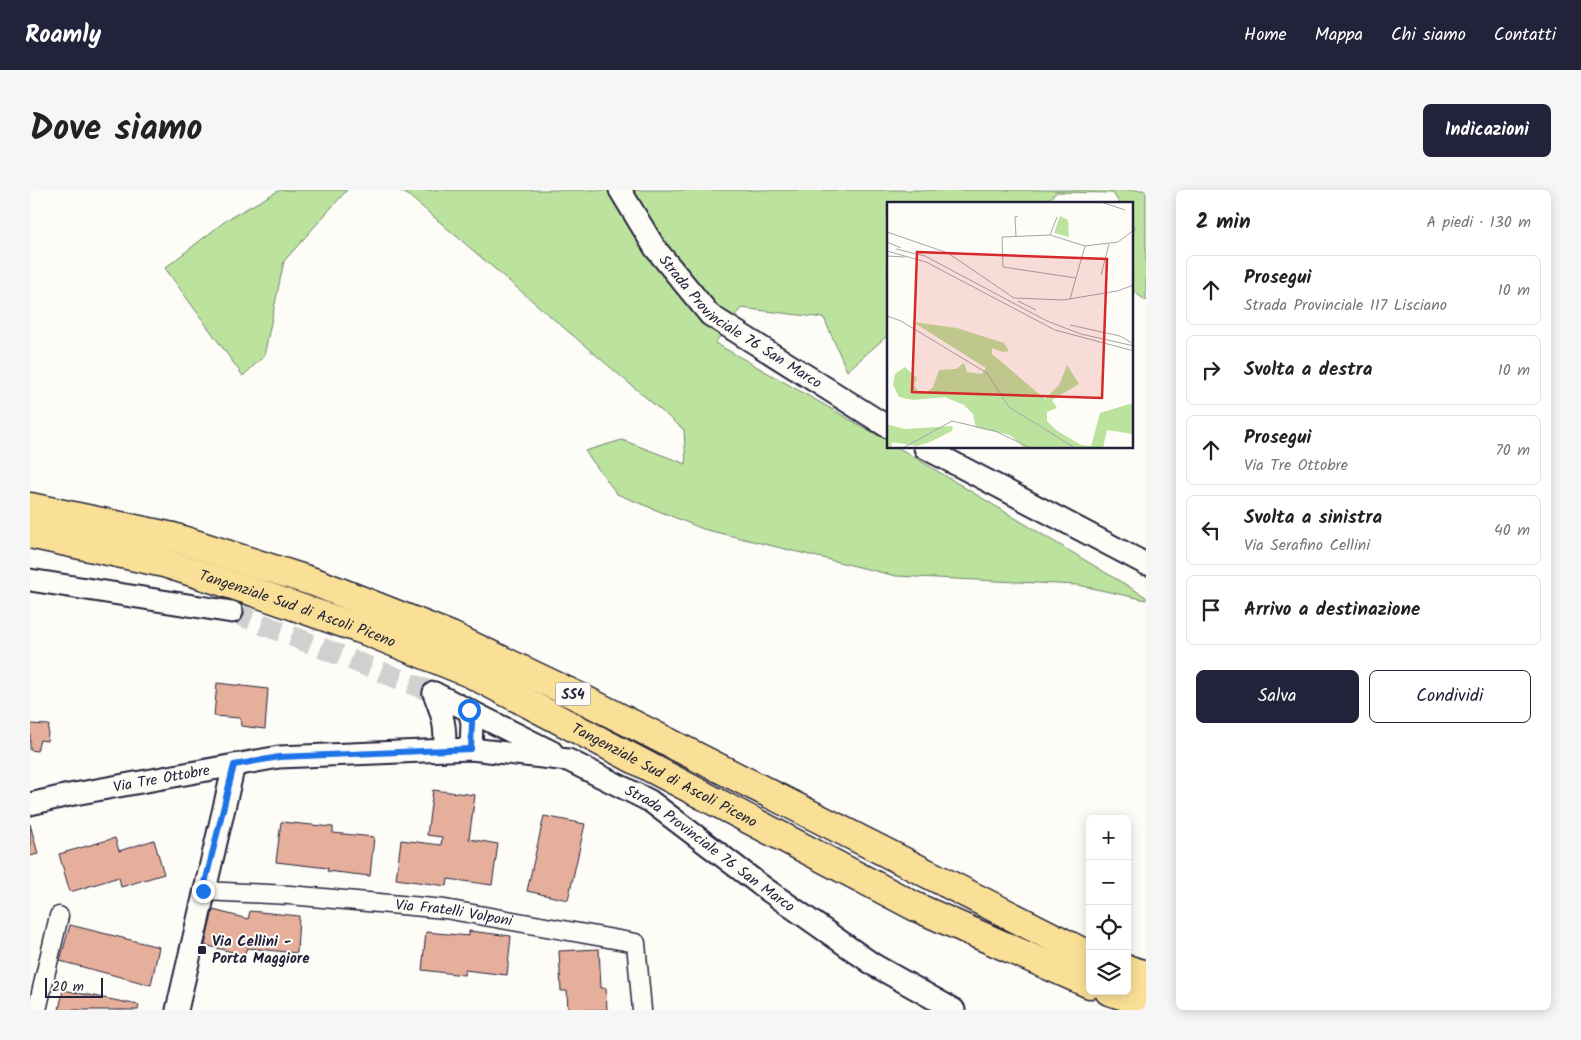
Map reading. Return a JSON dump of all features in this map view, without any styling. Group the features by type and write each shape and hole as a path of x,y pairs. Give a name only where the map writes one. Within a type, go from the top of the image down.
{"highway":[{"name":"Tangenziale Sud di Ascoli Piceno","path":"30,507 173,537 316,583 451,636 579,697 1086,954"},
{"name":"Tangenziale Sud di Ascoli Piceno","path":"30,534 164,563 366,631 472,674 916,907 1086,982"},
{"path":"1121,995 1146,1003"}],"street":[{"name":"Strada Provinciale 76 San Marco","path":"620,190 655,248 710,315 887,427"},
{"path":"927,449 1146,564"},
{"path":"30,580 232,612"},
{"path":"444,750 446,736 444,716 434,693 568,760"},
{"path":"469,710 472,723 471,749"},
{"name":"Strada Provinciale 76 San Marco","path":"444,750 471,749 568,760 650,801 763,887 874,965 954,1010"},
{"name":"Via Tre Ottobre","path":"30,804 69,795 279,757 444,750"},
{"path":"177,1010 203,891 234,765"},
{"name":"Via Fratelli Volponi","path":"203,891 290,895 445,910 636,943 642,1010"},
{"path":"38,1010 59,916"}],"green space":[{"path":"280,190 347,190 284,261 264,356 243,376 165,268 228,219"},
{"path":"398,190 1146,190 1146,301 1134,292 1134,202 1119,202 1113,193 1057,192 1045,202 887,202 887,336 847,371 824,318 741,308 715,343 887,440 887,449 901,449 1146,597 1146,600 1078,585 896,576 703,529 617,494 585,451 622,440 686,464 684,430 408,195"}],"building":[{"path":"217,683 268,689 265,729 241,726 240,718 214,716"},
{"path":"30,724 49,725 47,741 40,740 37,751 30,750"},
{"path":"433,790 475,795 469,839 498,844 492,885 448,879 447,886 396,879 401,840 441,845 442,837 427,835"},
{"path":"544,816 585,824 568,900 527,891"},
{"path":"281,822 333,827 333,833 374,837 370,876 327,871 328,868 276,862"},
{"path":"30,824 38,854 30,856"},
{"path":"115,838 119,851 154,840 164,874 121,887 119,877 70,892 59,854"},
{"path":"213,910 248,919 250,911 299,916 297,953 247,948 244,955 205,945"},
{"path":"70,925 159,947 151,985 60,961"},
{"path":"469,931 511,936 507,975 465,970 464,975 422,970 426,932 469,936"},
{"path":"599,949 601,988 606,988 607,1010 568,1010 567,991 561,991 559,951"},
{"path":"63,990 139,1005 138,1010 59,1010"}],"tunnel":[{"path":"232,612 434,693"}],"place":[{"name":"Via Cellini - Porta Maggiore","path":"202,950"}],"route":[{"path":"203,891 234,765 279,757 471,749 473,736 469,710"}]}
